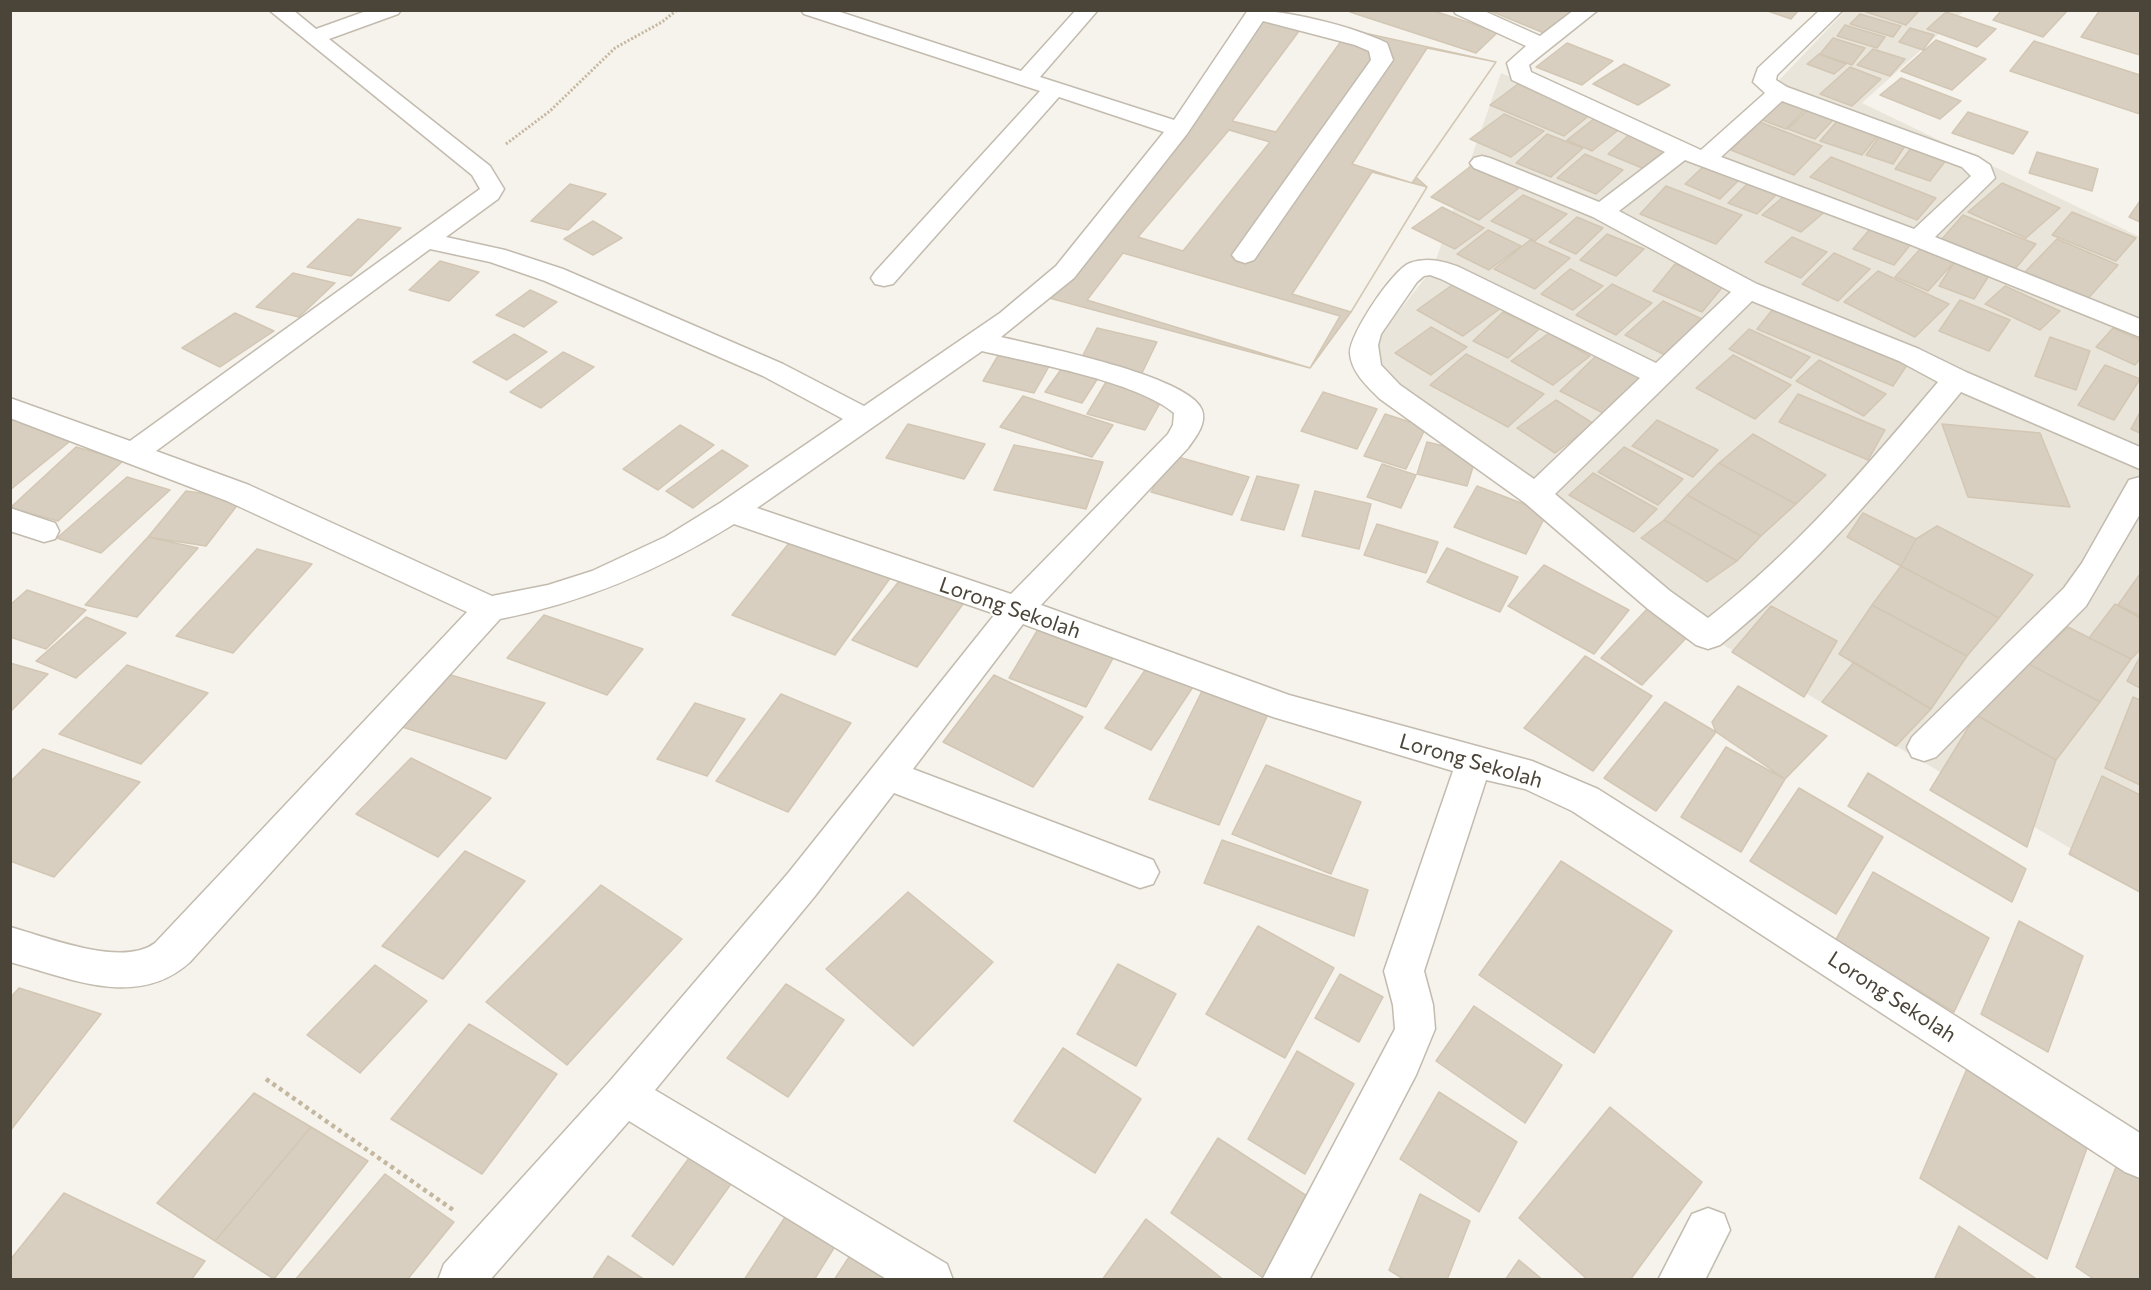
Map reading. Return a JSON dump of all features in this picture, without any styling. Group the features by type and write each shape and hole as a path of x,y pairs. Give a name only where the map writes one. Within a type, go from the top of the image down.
{"street":[{"path":"132,454 489,195 492,189 481,171 279,10"},
{"path":"314,37 391,10"},
{"path":"811,10 1179,129"},
{"path":"1025,80 1088,10"},
{"path":"1463,10 1541,45"},
{"path":"1588,10 1518,63 1517,71 1525,79 1693,155 1918,239 2140,329"},
{"path":"1833,10 1766,73 1764,82 1779,92 1970,162 1981,170 1983,178 1918,239"},
{"path":"10,944 100,968 145,969 162,962 176,950 490,609 549,597 603,579 676,545 731,511 975,340 1010,319 1065,272 1179,129 1259,12 1363,40 1379,48 1382,60 1245,255"},
{"path":"884,278 1054,88"},
{"path":"1602,212 1693,155 1779,92"},
{"path":"1482,163 1602,212 1748,290 1909,355 1956,379 2140,459"},
{"path":"426,241 496,255 554,275 773,370 864,418"},
{"path":"1658,376 1450,273 1426,267 1414,270 1379,314 1365,338 1362,353 1368,372 1390,392 1536,495 1659,600 1708,636 1748,607 1844,511 1956,379"},
{"path":"1536,495 1748,290"},
{"path":"460,1280 625,1095 802,884 1017,609 1178,441 1189,423 1186,405 1166,392 1100,371 975,340"},
{"path":"10,407 238,493 490,609"},
{"path":"1924,747 2075,597 2093,571 2140,488"},
{"name":"Lorong Sekolah","path":"731,511 1017,609 1285,707 1474,762 1532,776 1585,800 2140,1157"},
{"path":"10,519 45,531"},
{"path":"1284,1280 1402,1060 1415,1029 1413,1005 1404,971 1474,762"},
{"path":"886,774 1140,872"},
{"path":"625,1095 931,1280"},
{"path":"1680,1280 1708,1230"}],"path":[{"path":"481,171 490,158 550,111 615,48 662,22 677,10"},
{"path":"266,1079 496,1239"}],"shaded area":[{"path":"1845,11 1964,11 1862,103 2140,237 2140,889 1708,636 1354,368 1433,268 1501,73 1704,159"}],"building":[{"path":"1260,10 1496,62 1416,177 1427,187 1351,312 1310,368 1038,295 1179,129"},
{"path":"1352,10 1431,10 1498,32 1476,53 1350,12"},
{"path":"1488,10 1579,10 1544,33"},
{"path":"1765,10 1799,10 1791,19"},
{"path":"1914,10 1918,12 1906,25 1866,12"},
{"path":"2002,10 2068,10 2043,37 1993,20"},
{"path":"2100,10 2140,10 2140,55 2081,37"},
{"path":"1946,12 1996,29 1977,47 1927,29"},
{"path":"1860,14 1901,26 1893,37 1850,24"},
{"path":"1845,25 1885,37 1877,48 1837,36"},
{"path":"1302,27 1344,37 1276,132 1232,121"},
{"path":"1910,28 1934,35 1923,50 1899,42"},
{"path":"1833,38 1865,48 1852,65 1820,54"},
{"path":"1936,40 1986,59 1952,90 1901,71"},
{"path":"2034,41 2140,75 2140,114 2010,71"},
{"path":"1567,43 1613,61 1582,85 1536,67"},
{"path":"1427,48 1496,62 1412,183 1352,164"},
{"path":"1873,49 1905,59 1890,76 1857,65"},
{"path":"1819,54 1846,64 1834,74 1807,64"},
{"path":"1624,64 1670,85 1638,105 1593,84"},
{"path":"1850,67 1881,79 1852,106 1820,94"},
{"path":"1901,78 1961,101 1940,119 1880,95"},
{"path":"1518,84 1591,114 1564,136 1490,105"},
{"path":"1780,95 1809,105 1786,129 1757,118"},
{"path":"1810,107 1836,117 1815,139 1788,129"},
{"path":"1968,112 2028,132 2013,154 1952,133"},
{"path":"1504,114 1544,131 1511,157 1470,139"},
{"path":"1595,118 1621,128 1592,151 1567,140"},
{"path":"1838,120 1879,134 1862,155 1820,141"},
{"path":"1760,122 1822,146 1794,175 1731,150"},
{"path":"1229,130 1270,142 1183,251 1138,237"},
{"path":"1547,134 1583,148 1551,177 1516,163"},
{"path":"1630,134 1674,152 1652,172 1608,154"},
{"path":"1881,134 1907,143 1893,164 1866,155"},
{"path":"1912,147 1947,159 1930,181 1895,169"},
{"path":"2037,152 2098,169 2092,191 2029,173"},
{"path":"1585,154 1623,170 1596,194 1557,178"},
{"path":"1831,157 1936,198 1917,220 1810,177"},
{"path":"1707,163 1742,177 1720,199 1685,184"},
{"path":"1471,166 1520,187 1479,220 1431,197"},
{"path":"1372,172 1427,187 1351,312 1292,294"},
{"path":"1750,181 1778,193 1757,214 1728,203"},
{"path":"2002,183 2060,208 2026,238 1968,212"},
{"path":"570,184 606,194 568,230 531,221"},
{"path":"1666,186 1742,215 1716,244 1640,214"},
{"path":"1790,191 1828,209 1801,232 1762,215"},
{"path":"1523,195 1567,214 1535,241 1491,221"},
{"path":"2140,201 2140,222 2129,217"},
{"path":"1442,207 1484,228 1455,249 1412,228"},
{"path":"2072,212 2136,238 2116,261 2052,235"},
{"path":"1963,215 2036,244 2015,269 1941,240"},
{"path":"1577,217 1603,228 1576,254 1549,242"},
{"path":"358,219 401,228 351,276 307,267"},
{"path":"593,221 622,238 593,255 564,239"},
{"path":"1871,228 1911,244 1894,265 1853,249"},
{"path":"1488,230 1521,246 1489,270 1457,254"},
{"path":"1607,234 1644,249 1616,276 1580,260"},
{"path":"1792,237 1827,252 1801,278 1765,262"},
{"path":"2057,239 2118,265 2085,302 2022,275"},
{"path":"1530,240 1570,258 1535,289 1494,269"},
{"path":"1922,247 1955,261 1928,291 1895,277"},
{"path":"1123,253 1340,316 1310,368 1087,300"},
{"path":"1834,253 1870,269 1838,301 1802,284"},
{"path":"440,261 479,272 449,301 409,290"},
{"path":"1955,261 1990,274 1974,299 1939,286"},
{"path":"1675,264 1725,284 1702,312 1653,291"},
{"path":"1570,269 1603,286 1573,310 1541,294"},
{"path":"1878,271 1949,304 1915,337 1844,302"},
{"path":"293,273 335,283 299,317 256,307"},
{"path":"1455,283 1501,308 1463,336 1417,310"},
{"path":"1612,284 1652,303 1616,335 1576,315"},
{"path":"2005,286 2060,311 2040,330 1985,304"},
{"path":"530,290 557,302 524,327 496,315"},
{"path":"1960,300 2010,320 1989,351 1939,331"},
{"path":"1663,301 1704,320 1667,356 1625,335"},
{"path":"1777,304 1911,359 1893,386 1757,329"},
{"path":"1503,312 1539,329 1508,358 1473,341"},
{"path":"235,313 274,331 220,367 182,348"},
{"path":"1431,327 1467,347 1431,375 1395,353"},
{"path":"1097,328 1157,342 1142,373 1081,359"},
{"path":"2113,328 2140,340 2140,359 2135,365 2096,347"},
{"path":"1749,329 1810,357 1791,378 1729,349"},
{"path":"1549,333 1590,356 1553,385 1511,361"},
{"path":"514,334 547,352 507,380 473,362"},
{"path":"2050,337 2090,351 2076,390 2035,376"},
{"path":"1002,349 1052,361 1034,393 983,381"},
{"path":"563,352 594,367 541,408 510,392"},
{"path":"1600,352 1644,373 1603,413 1560,391"},
{"path":"1466,354 1544,394 1508,427 1430,385"},
{"path":"1733,355 1791,385 1755,419 1696,388"},
{"path":"1819,360 1886,394 1864,416 1796,381"},
{"path":"2105,365 2140,379 2114,420 2078,405"},
{"path":"1062,368 1098,378 1082,403 1045,392"},
{"path":"1106,382 1163,398 1145,430 1087,414"},
{"path":"1323,392 1377,409 1357,449 1301,431"},
{"path":"1798,394 1885,430 1868,460 1779,422"},
{"path":"1023,396 1113,425 1092,457 1000,427"},
{"path":"1556,400 1594,424 1555,453 1517,428"},
{"path":"2140,412 2140,433 2131,429"},
{"path":"1385,414 1426,427 1406,469 1364,456"},
{"path":"10,417 74,438 10,490"},
{"path":"1657,420 1718,450 1693,477 1632,446"},
{"path":"908,424 985,444 964,479 886,458"},
{"path":"1942,424 2040,433 2070,507 1968,497"},
{"path":"680,425 714,445 658,490 623,469"},
{"path":"1753,434 1826,475 1796,504 1719,463"},
{"path":"1427,442 1477,454 1467,486 1417,474"},
{"path":"1014,445 1103,462 1086,509 994,490"},
{"path":"76,447 124,460 58,521 10,508"},
{"path":"1624,447 1683,479 1658,505 1598,472"},
{"path":"722,450 748,466 693,508 666,491"},
{"path":"1171,455 1249,477 1232,515 1151,492"},
{"path":"1719,463 1796,504 1761,536 1687,495"},
{"path":"1382,464 1416,475 1401,508 1367,497"},
{"path":"1593,473 1657,509 1634,532 1569,495"},
{"path":"1257,476 1299,485 1284,530 1241,520"},
{"path":"127,477 170,490 101,553 57,538"},
{"path":"1477,486 1547,513 1526,554 1454,527"},
{"path":"186,491 242,499 206,546 148,537"},
{"path":"1315,491 1371,504 1359,549 1302,536"},
{"path":"1687,495 1761,536 1737,561 1664,520"},
{"path":"1863,513 1916,539 1901,566 1847,537"},
{"path":"1664,520 1737,561 1707,582 1641,538"},
{"path":"1377,524 1438,542 1426,573 1364,555"},
{"path":"1937,526 2033,575 1999,618 1901,566 1916,539"},
{"path":"148,537 198,548 137,617 85,605"},
{"path":"793,538 893,574 835,655 732,615"},
{"path":"1447,548 1518,577 1500,612 1427,582"},
{"path":"257,549 312,564 233,653 176,636"},
{"path":"1544,565 1629,610 1594,654 1508,606"},
{"path":"1901,566 1999,618 1967,656 1872,605"},
{"path":"2140,574 2140,616 2118,605"},
{"path":"904,575 966,600 917,667 852,640"},
{"path":"27,590 86,610 46,649 10,637 10,605"},
{"path":"2115,604 2140,618 2140,650 2131,659 2089,638"},
{"path":"1872,605 1967,656 1931,709 1839,654"},
{"path":"1771,606 1837,641 1804,697 1732,652"},
{"path":"1647,609 1689,635 1642,685 1601,658"},
{"path":"544,615 643,649 607,695 507,658"},
{"path":"86,617 126,633 76,678 36,661"},
{"path":"1040,626 1116,653 1086,707 1009,678"},
{"path":"2068,627 2131,659 2100,702 2029,664"},
{"path":"1585,656 1652,696 1593,771 1524,728"},
{"path":"2140,657 2140,688 2127,681"},
{"path":"1854,662 1931,709 1896,746 1822,702"},
{"path":"10,663 48,674 10,712"},
{"path":"2029,664 2100,702 2056,760 1976,715"},
{"path":"127,665 208,693 141,764 59,734"},
{"path":"1148,666 1193,687 1151,750 1105,728"},
{"path":"444,673 545,703 506,759 402,727"},
{"path":"994,675 1083,717 1033,787 943,742"},
{"path":"1738,686 1827,736 1785,779 1716,732 1712,722"},
{"path":"1202,691 1268,714 1219,825 1149,799"},
{"path":"781,694 851,723 788,812 716,781"},
{"path":"2133,697 2140,700 2140,785 2105,768"},
{"path":"1665,702 1716,732 1656,811 1604,778"},
{"path":"695,703 745,719 707,776 657,759"},
{"path":"1976,715 2056,760 2027,847 1930,790"},
{"path":"1726,747 1785,779 1741,852 1681,817"},
{"path":"43,749 140,782 54,877 10,861 10,782"},
{"path":"411,758 491,798 438,857 356,814"},
{"path":"1266,765 1361,802 1331,874 1232,834"},
{"path":"1868,773 2026,869 2012,902 1848,806"},
{"path":"2102,776 2140,795 2140,892 2069,854"},
{"path":"1799,788 1883,837 1836,914 1750,861"},
{"path":"1222,840 1368,890 1354,936 1204,883"},
{"path":"465,851 525,881 443,979 382,946"},
{"path":"1561,861 1672,931 1594,1053 1479,975"},
{"path":"1873,872 1989,938 1954,1012 1835,941"},
{"path":"601,885 682,939 567,1065 486,1002"},
{"path":"908,892 993,962 913,1046 826,969"},
{"path":"2019,921 2083,956 2048,1052 1981,1014"},
{"path":"1258,926 1334,968 1285,1058 1206,1014"},
{"path":"1118,964 1176,994 1136,1066 1077,1034"},
{"path":"375,965 427,1001 360,1073 307,1035"},
{"path":"1340,974 1383,997 1359,1042 1315,1018"},
{"path":"786,984 844,1020 788,1097 727,1058"},
{"path":"19,988 101,1014 10,1131 10,998"},
{"path":"1474,1006 1562,1065 1525,1123 1436,1061"},
{"path":"469,1024 557,1074 482,1174 391,1119"},
{"path":"1063,1048 1141,1099 1095,1173 1014,1121"},
{"path":"1297,1051 1354,1084 1305,1174 1248,1139"},
{"path":"1969,1064 2091,1137 2047,1259 1920,1178"},
{"path":"1439,1092 1517,1142 1479,1212 1400,1159"},
{"path":"254,1093 311,1127 215,1241 157,1203"},
{"path":"1610,1107 1702,1182 1630,1280 1588,1280 1519,1218"},
{"path":"311,1127 368,1161 274,1279 215,1241"},
{"path":"1218,1138 1313,1200 1266,1280 1171,1213"},
{"path":"700,1143 741,1170 673,1265 632,1236"},
{"path":"2118,1162 2140,1176 2140,1280 2095,1280 2076,1267"},
{"path":"385,1174 454,1222 407,1280 295,1280"},
{"path":"64,1193 205,1261 191,1280 10,1280 10,1260"},
{"path":"1420,1194 1470,1221 1447,1280 1405,1280 1389,1270"},
{"path":"793,1205 842,1235 814,1280 744,1280"},
{"path":"1146,1219 1224,1280 1102,1280"},
{"path":"1959,1226 2038,1280 1934,1280"},
{"path":"855,1248 903,1280 834,1280"},
{"path":"608,1256 645,1280 592,1280"},
{"path":"1519,1260 1543,1280 1505,1280"}]}
